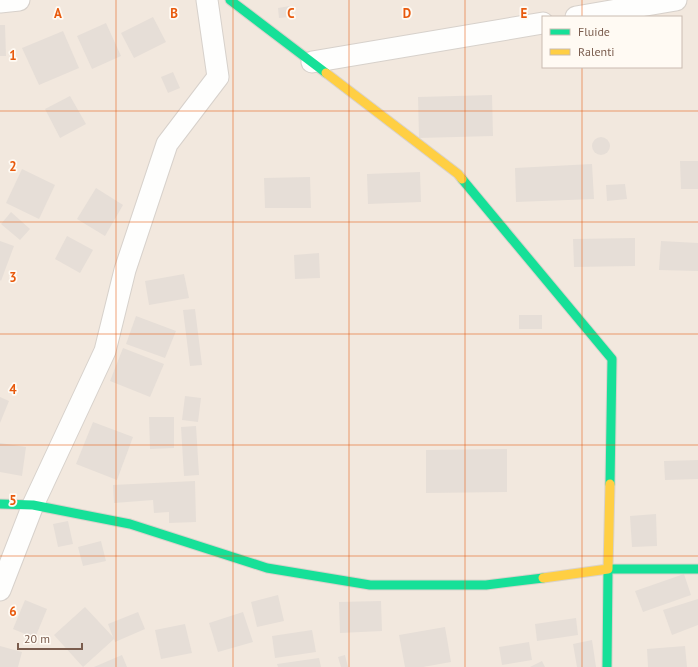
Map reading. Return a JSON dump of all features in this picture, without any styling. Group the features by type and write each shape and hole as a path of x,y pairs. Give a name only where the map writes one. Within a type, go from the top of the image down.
{"street":[{"path":"0,2 19,0"},
{"path":"0,590 34,505 105,351 125,270 167,144 218,77 207,0"},
{"path":"230,0 458,174 612,359 607,667"},
{"path":"582,16 676,0"},
{"path":"312,62 542,23"},
{"path":"0,504 34,505 130,524 267,568 370,585 486,585 608,569 698,569"}],"shaded area":[{"path":"0,0 698,0 698,667 0,667"}],"building":[{"path":"290,6 290,17 279,18 278,8"},
{"path":"153,17 166,42 134,58 121,33"},
{"path":"106,23 121,56 92,69 77,36"},
{"path":"0,25 5,25 6,56 0,56"},
{"path":"63,31 79,68 39,85 22,48"},
{"path":"173,72 180,88 168,93 161,77"},
{"path":"492,95 493,136 419,138 418,97"},
{"path":"70,96 86,124 60,138 45,109"},
{"path":"601,137 607,140 610,146 607,152 601,155 595,152 592,146 595,140"},
{"path":"680,161 698,161 698,189 681,189"},
{"path":"592,164 594,199 516,202 515,168"},
{"path":"22,169 55,185 39,219 6,203"},
{"path":"420,172 421,202 368,204 367,174"},
{"path":"310,177 311,208 265,208 264,178"},
{"path":"625,184 627,199 607,201 606,185"},
{"path":"96,188 123,205 105,236 77,219"},
{"path":"11,212 30,229 20,240 1,224"},
{"path":"67,236 93,250 80,273 55,259"},
{"path":"635,238 635,266 574,267 573,239"},
{"path":"0,241 14,246 1,281 0,280"},
{"path":"661,241 698,243 698,271 659,270"},
{"path":"319,253 320,278 295,279 294,255"},
{"path":"184,274 189,298 149,305 145,281"},
{"path":"195,309 202,365 190,366 183,310"},
{"path":"519,315 542,315 542,329 519,329"},
{"path":"136,316 176,331 165,358 126,344"},
{"path":"123,348 164,364 150,397 110,381"},
{"path":"185,396 201,398 198,422 182,420"},
{"path":"0,397 9,401 0,423"},
{"path":"149,417 174,417 174,448 150,449"},
{"path":"93,422 133,437 117,480 76,464"},
{"path":"196,426 199,475 184,476 181,427"},
{"path":"0,443 26,447 22,476 0,472"},
{"path":"507,449 507,492 426,493 426,450"},
{"path":"698,460 698,479 665,480 664,461"},
{"path":"195,481 196,522 169,523 169,512 154,513 153,500 114,503 113,485"},
{"path":"656,514 657,546 632,547 630,516"},
{"path":"68,521 73,544 58,547 53,524"},
{"path":"101,541 106,561 83,566 78,547"},
{"path":"684,574 691,595 643,612 635,591"},
{"path":"278,595 284,621 257,627 251,602"},
{"path":"698,599 698,625 672,635 663,610"},
{"path":"25,600 47,609 35,638 13,629"},
{"path":"381,601 382,631 340,633 339,602"},
{"path":"85,607 113,637 108,624 138,612 145,629 115,642 114,639 83,667 54,635"},
{"path":"243,612 253,642 218,652 209,623"},
{"path":"576,618 578,635 537,641 535,624"},
{"path":"185,624 192,653 161,659 155,630"},
{"path":"445,627 451,662 423,667 405,667 399,635"},
{"path":"312,630 316,652 275,658 272,636"},
{"path":"592,640 596,667 577,667 573,644"},
{"path":"529,642 532,660 502,665 499,647"},
{"path":"0,646 22,652 18,667 0,667"},
{"path":"685,646 687,667 648,667 647,649"},
{"path":"122,655 127,667 94,667"},
{"path":"345,655 348,667 341,667 338,657"},
{"path":"319,658 321,667 278,667 277,664"},
{"path":"542,661 545,667 530,667"}],"traffic: fast":[{"path":"230,0 326,73"},
{"path":"462,179 612,359 610,484"},
{"path":"0,504 33,505 130,524 267,568 370,585 486,585 543,578"},
{"path":"607,667 608,569 698,569"}],"traffic: slow":[{"path":"326,73 458,174 462,179"},
{"path":"543,578 608,569 610,484"}]}
